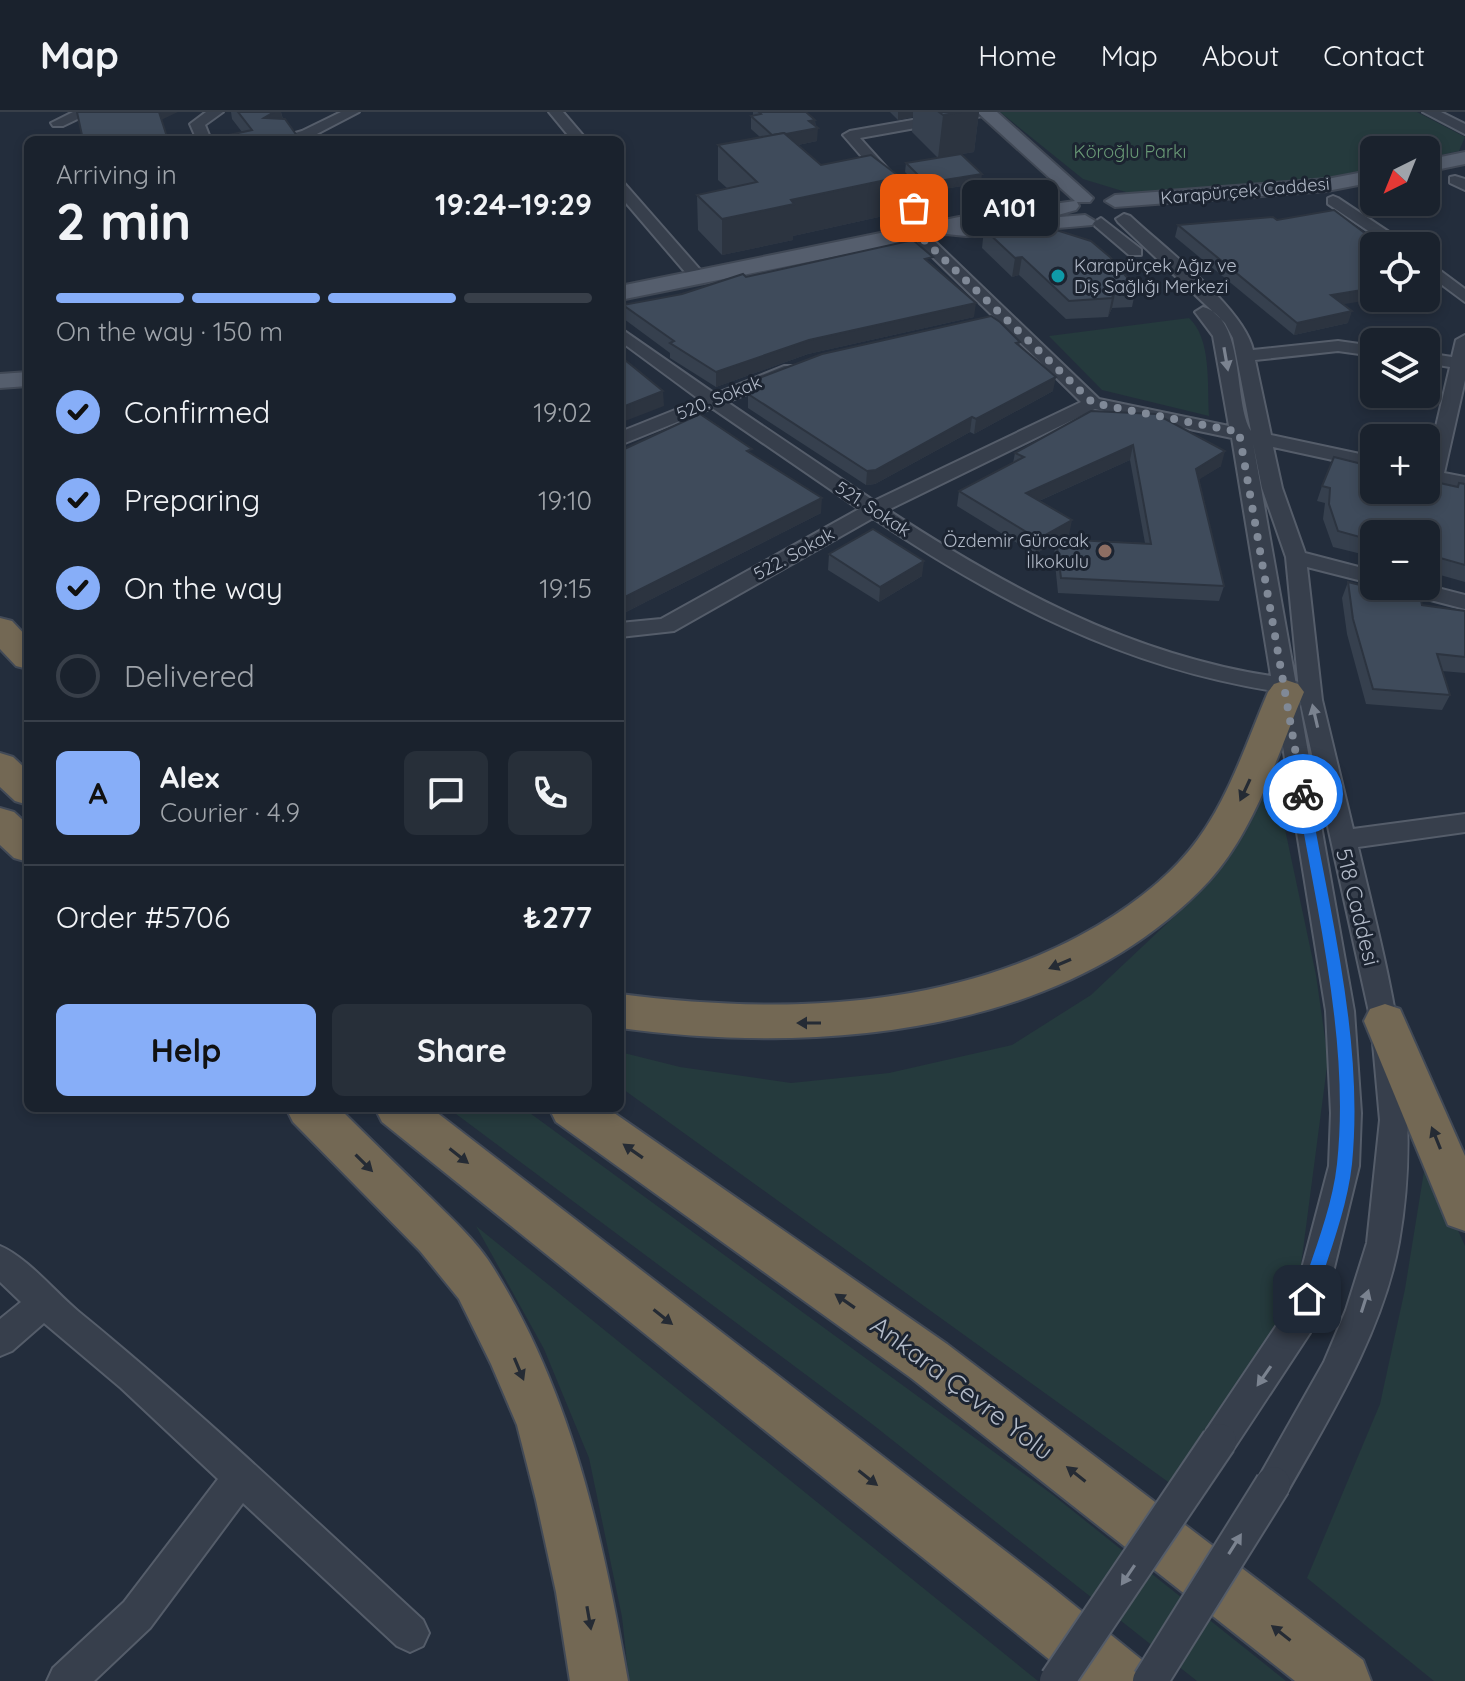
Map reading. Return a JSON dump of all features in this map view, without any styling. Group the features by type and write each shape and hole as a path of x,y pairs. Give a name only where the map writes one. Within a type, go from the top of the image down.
{"highway":[{"path":"0,627 24,635"},
{"path":"0,627 24,654"},
{"path":"624,1012 670,1020 826,1023 947,1003 1027,978 1078,956 1152,910 1195,871 1234,814 1285,689"},
{"path":"0,766 24,788"},
{"path":"0,822 24,844"},
{"path":"1385,1021 1465,1210"},
{"path":"313,1112 437,1236 476,1283 510,1349 543,1425 584,1592 599,1681"},
{"path":"403,1112 1028,1604 1121,1681"},
{"name":"Ankara Çevre Yolu","path":"578,1112 929,1361 1342,1681"}],"main road":[{"path":"984,112 1076,202 1110,216"},
{"path":"1440,163 1465,158"},
{"name":"Karapürçek Caddesi","path":"1110,216 1360,179"},
{"path":"1440,183 1462,181"},
{"name":"Karapürçek Caddesi","path":"1110,216 1333,201 1360,196"},
{"path":"1076,202 1071,214 1110,216"},
{"path":"624,292 933,231 959,223 1046,212 1076,202"},
{"path":"933,231 1110,216"},
{"path":"0,381 24,379"}],"street":[{"path":"58,123 85,112"},
{"path":"202,136 197,124 216,112"},
{"path":"297,136 354,112"},
{"path":"556,112 577,136"},
{"path":"984,112 868,130 854,133 850,138 1007,318 1093,403 1360,460"},
{"path":"1430,112 1465,130"},
{"path":"850,116 868,130"},
{"path":"624,192 697,276"},
{"path":"1333,201 1381,232"},
{"name":"518 Caddesi","path":"1057,1681 1298,1322 1316,1276 1344,1166 1346,1076 1340,1011 1285,689 1251,435 1242,338 1232,320 1110,216"},
{"name":"518 Caddesi","path":"1110,216 1218,327 1251,435 1296,557 1311,700 1385,1021 1395,1120 1383,1243 1362,1310 1336,1373 1273,1484 1150,1681"},
{"path":"1440,276 1465,297"},
{"path":"978,325 1007,318"},
{"name":"521. Sokak","path":"624,336 710,401 872,510 998,588 1074,627 1208,673 1285,689"},
{"path":"1440,440 1465,340"},
{"path":"1246,356 1338,346 1360,349"},
{"path":"1440,360 1461,363"},
{"name":"520. Sokak","path":"624,437 802,366"},
{"name":"522. Sokak","path":"624,631 666,626 872,510 1093,403"},
{"path":"1440,478 1465,483"},
{"path":"1296,557 1360,574"},
{"path":"1440,595 1465,602"},
{"path":"1342,840 1465,823"},
{"path":"0,1261 44,1303 133,1377 410,1633"},
{"path":"0,1340 44,1303"},
{"path":"66,1681 137,1615 241,1477"}],"green space":[{"name":"Köroğlu Parkı","path":"1000,112 1417,112 1465,137 1459,151 1440,155 1440,136 1360,136 1360,171 1325,178 1129,193 1083,179"},
{"path":"1189,318 1202,338 1205,350 1209,416 1102,390 1049,336"},
{"path":"1272,768 1316,975 1328,1059 1301,1265 1278,1339 1171,1484 624,1090 624,1053 680,1067 791,1083 889,1073 1012,1045 1091,995 1177,914 1238,843"},
{"path":"453,1112 528,1112 1053,1495 1286,1681 1197,1681 872,1424"},
{"path":"1426,1159 1465,1246 1465,1681 1434,1681 1307,1578 1380,1404 1405,1289"},
{"path":"476,1226 1038,1681 629,1681 622,1617 589,1458 544,1349"}],"building":[{"path":"77,112 159,112 167,136 82,136"},
{"path":"238,112 274,112 264,118 285,119 297,136 229,135 252,130"},
{"path":"759,112 806,112 815,120 809,121 818,128 772,135 751,116 761,114"},
{"path":"784,133 821,165 871,155 900,177 791,200 794,204 722,219 697,195 757,182 718,145"},
{"path":"961,154 982,174 926,183 906,163"},
{"path":"1334,210 1363,232 1360,232 1360,290 1331,295 1352,311 1297,323 1178,225 1273,217 1277,220"},
{"path":"1034,218 1050,228 1091,241 1110,257 1136,288 1116,289 1112,298 1069,301 1022,257 1015,258 984,229"},
{"path":"913,240 933,257 925,259 976,303 809,340 716,372 670,343 674,341 624,306 682,294 743,274 746,277"},
{"path":"991,316 1020,342 1016,343 1056,377 976,419 972,417 876,470 867,471 748,394 763,388 759,378 822,354"},
{"path":"624,359 663,391 624,406"},
{"path":"1091,411 1156,414 1225,451 1196,469 1224,586 1061,578 1056,539 1151,544 1133,445 1026,493 1072,520 1038,539 959,491 1024,457 1015,453"},
{"path":"700,414 752,449 747,451 822,498 624,597 624,449"},
{"path":"1334,457 1360,464 1360,504 1440,504 1440,483 1458,487 1459,483 1465,484 1465,565 1440,558 1440,520 1360,520 1360,537 1338,531 1329,504 1330,488 1322,486"},
{"path":"873,529 924,561 880,587 829,554"},
{"path":"1348,582 1360,585 1360,600 1421,600 1422,605 1465,611 1465,657 1437,654 1450,695 1373,689 1353,619"}],"way so far":[{"path":"914,208 935,231 918,234 1093,403 1239,432 1303,794"}],"place":[{"name":"A101","path":"914,208"},
{"name":"Karapürçek Ağız ve Diş Sağlığı Merkezi","path":"1058,276"},
{"name":"Özdemir Gürocak İlkokulu","path":"1105,551"}],"route":[{"path":"1303,794 1340,1011 1346,1113 1344,1166 1316,1276 1307,1299"}]}
